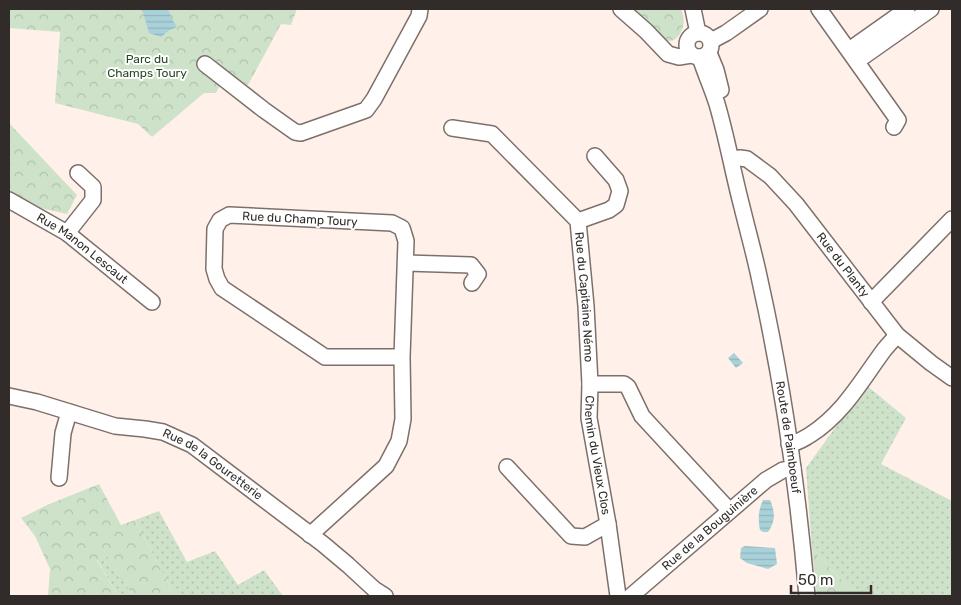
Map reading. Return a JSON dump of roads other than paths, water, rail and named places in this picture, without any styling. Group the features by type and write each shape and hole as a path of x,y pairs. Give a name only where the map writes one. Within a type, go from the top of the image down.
{"street":[{"path":"204,64 264,110 295,132 300,133 366,110 420,16 420,9"},
{"path":"621,9 660,47 679,44 699,47 726,33 760,9"},
{"name":"Route de Paimboeuf","path":"693,9 699,47 736,158 738,192 770,329 800,517 807,596"},
{"path":"819,9 898,120 894,127"},
{"path":"853,55 906,9"},
{"path":"853,55 931,9"},
{"name":"Rue du Capitaine Némo","path":"452,128 492,134 578,221 586,306 590,384"},
{"path":"578,221 609,210 616,205 620,191 616,180 595,156"},
{"name":"Rue du Planty","path":"736,158 747,159 770,176 782,188 897,335 952,378"},
{"path":"67,233 93,200 93,187 78,173"},
{"name":"Rue Manon Lescaut","path":"9,200 67,233 152,302"},
{"name":"Rue du Champ Toury","path":"310,535 386,466 399,441 403,419 402,357 406,240 402,228 392,223 229,215 220,220 215,229 214,269 222,288 325,357 402,357"},
{"path":"871,302 952,219"},
{"path":"406,264 471,265 478,274 472,283"},
{"path":"789,444 799,442 822,427 838,412 897,335"},
{"path":"590,384 624,384 628,387 642,416 729,510"},
{"name":"Chemin du Vieux Clos","path":"590,384 589,418 608,524 618,596"},
{"name":"Rue de la Gouretterie","path":"9,396 37,402 114,426 163,432 192,445 342,560 374,589 385,596"},
{"path":"59,478 63,433 68,412"},
{"name":"Chemin du Vieux Clos","path":"507,467 571,536 585,537 608,524"},
{"name":"Rue de la Bouguinière","path":"631,596 766,480 782,470 793,468"}],"water":[{"path":"140,9 168,9 177,27 161,37 149,33 143,12"},
{"path":"734,353 743,363 736,368 728,358"},
{"path":"763,500 770,500 774,512 772,524 768,532 760,530 759,526 759,511"},
{"path":"745,546 775,548 777,564 768,569 747,563 740,558 741,548"}],"park label":[{"name":"Parc du Champs Toury","path":"147,66"}]}
